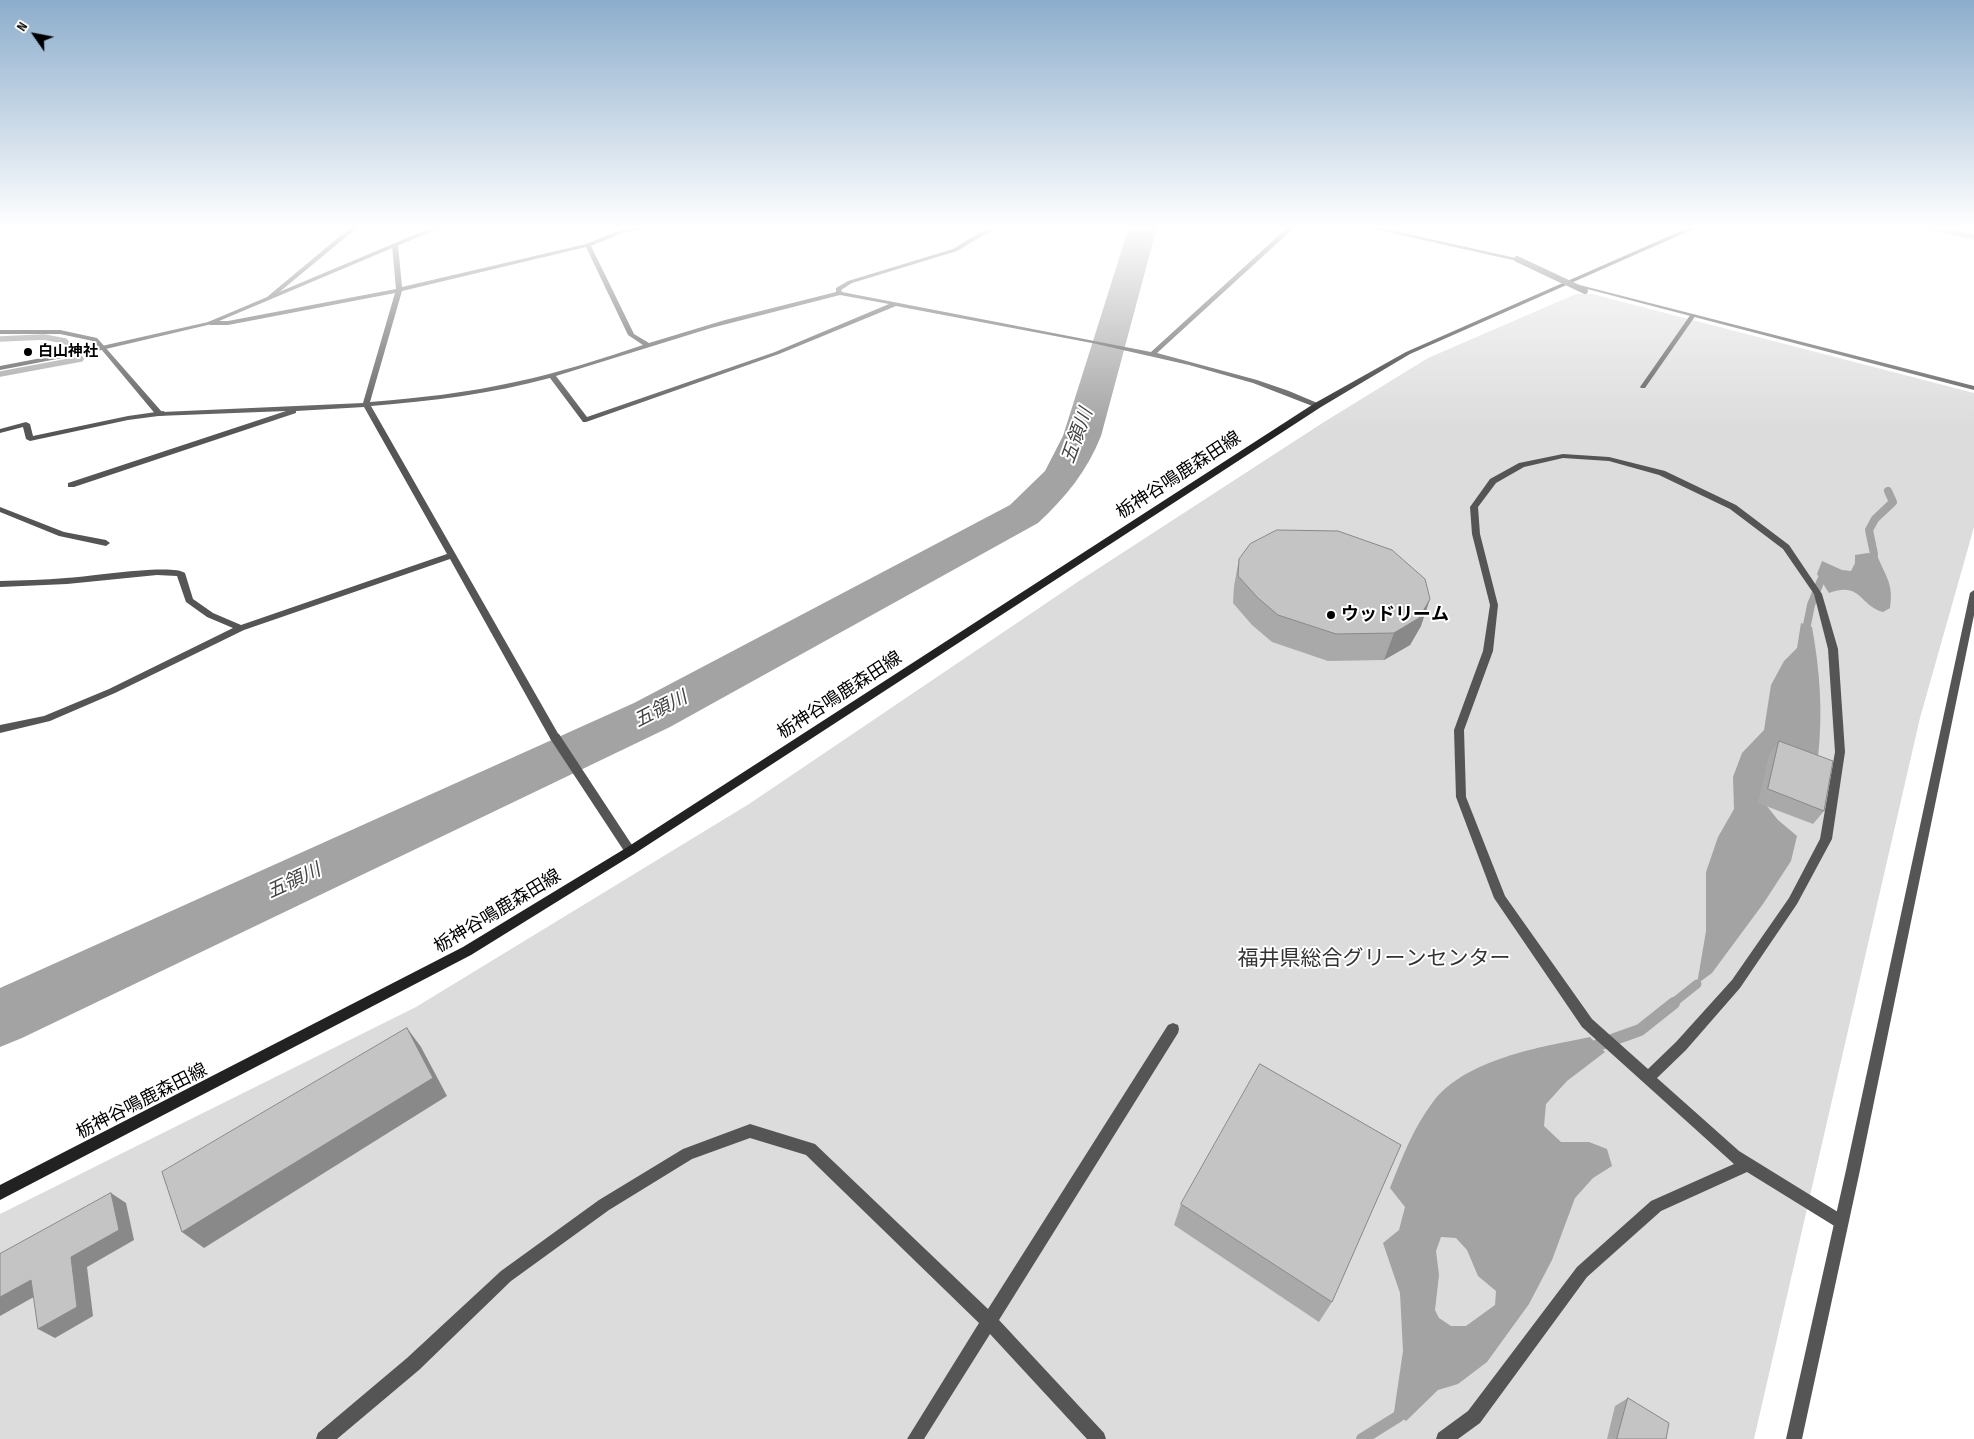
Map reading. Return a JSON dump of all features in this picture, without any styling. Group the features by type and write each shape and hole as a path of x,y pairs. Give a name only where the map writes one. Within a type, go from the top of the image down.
{"main road":[{"name":"栃神谷鳴鹿森田線","path":"0,1193 467,951 630,850 1318,405 1408,353 1544,294"}],"street":[{"path":"269,298 274,294"},
{"path":"0,368 103,348 210,323 278,294"},
{"path":"210,323 228,323 377,294"},
{"path":"398,294 366,404 581,780 630,850"},
{"path":"611,294 631,335 650,346"},
{"path":"0,431 26,424 30,439 128,418 163,414 366,404 488,390 551,375 691,332 836,294"},
{"path":"846,294 1124,346 1281,389 1318,405"},
{"path":"1153,353 1218,294"},
{"path":"1613,294 1974,388"},
{"path":"551,375 586,420 777,353 895,304"},
{"path":"1643,387 1693,315"},
{"path":"0,332 60,332 95,339 160,414 163,414"},
{"path":"71,485 305,407"},
{"path":"1648,1078 1681,1046 1736,984 1793,901 1826,839 1840,752 1833,649 1818,594 1786,547 1733,507 1662,473 1609,459 1563,456 1522,465 1493,481 1474,507 1476,534 1494,605 1488,651 1459,730 1462,797 1500,898 1587,1023 1734,1156 1841,1222"},
{"path":"0,509 62,534 106,543"},
{"path":"0,729 46,719 112,691 241,628 452,555"},
{"path":"0,584 67,581 158,572 181,573 189,600 210,615 241,628"},
{"path":"1794,1439 1974,593"},
{"path":"915,1439 1173,1029"},
{"path":"324,1439 413,1364 506,1276 521,1265 604,1205 688,1154 750,1131 810,1149 989,1321 1098,1439"},
{"path":"1444,1439 1474,1417 1582,1272 1656,1206 1748,1165"}],"green space":[{"name":"福井県総合グリーンセンター","path":"1576,294 1593,294 1974,393 1974,527 1920,718 1754,1439 0,1439 0,1214 416,1007 749,804 1079,581 1324,422 1428,358"}],"shaded area":[{"path":"1868,553 1877,555 1890,586 1890,608 1883,612 1875,609 1854,592 1840,590 1829,593 1817,574 1822,561 1842,570 1851,571 1855,563 1855,555"},
{"path":"1801,623 1812,627 1817,660 1820,692 1820,741 1818,757 1766,805 1778,820 1797,836 1791,861 1763,904 1712,973 1697,984 1706,931 1706,872 1718,837 1734,809 1733,777 1742,753 1764,730 1771,685 1784,661 1797,648"},
{"path":"1590,1037 1605,1052 1567,1081 1546,1104 1544,1126 1561,1142 1589,1142 1607,1149 1612,1166 1593,1178 1575,1198 1552,1260 1529,1304 1487,1362 1458,1384 1438,1390 1406,1421 1394,1412 1403,1351 1400,1293 1383,1243 1399,1230 1405,1207 1390,1188 1414,1133 1433,1102 1447,1087 1464,1075 1505,1057","holes":["1441,1237 1456,1238 1467,1250 1478,1276 1496,1291 1495,1305 1466,1326 1451,1326 1439,1318 1435,1310 1439,1275 1436,1251"]}],"building":[{"name":"ウッドリーム","path":"1277,530 1338,531 1392,550 1425,579 1430,599 1419,618 1394,633 1336,634 1278,615 1258,598 1238,576 1239,559 1250,544"},
{"path":"1779,741 1833,761 1824,811 1768,789"},
{"path":"407,1028 433,1078 182,1232 162,1172"},
{"path":"1260,1064 1401,1145 1332,1302 1181,1204"},
{"path":"111,1193 119,1230 71,1257 77,1307 38,1329 31,1280 0,1297 0,1254"},
{"path":"1628,1398 1669,1423 1666,1439 1617,1439"}],"waterway":[{"name":"五領川","path":"0,1018 652,715 1024,514 1059,479 1077,449 1123,294"},
{"path":"0,339 44,337 65,341 81,359 0,374"},
{"path":"1874,554 1869,530 1875,519 1893,502 1888,491"},
{"path":"1807,625 1811,605 1821,580"},
{"path":"1672,1004 1697,984"},
{"path":"1598,1045 1640,1030 1674,1003"},
{"path":"1362,1439 1399,1416"}],"place":[{"name":"白山神社","path":"28,352"},
{"name":"ウッドリーム","path":"1331,615"}]}
